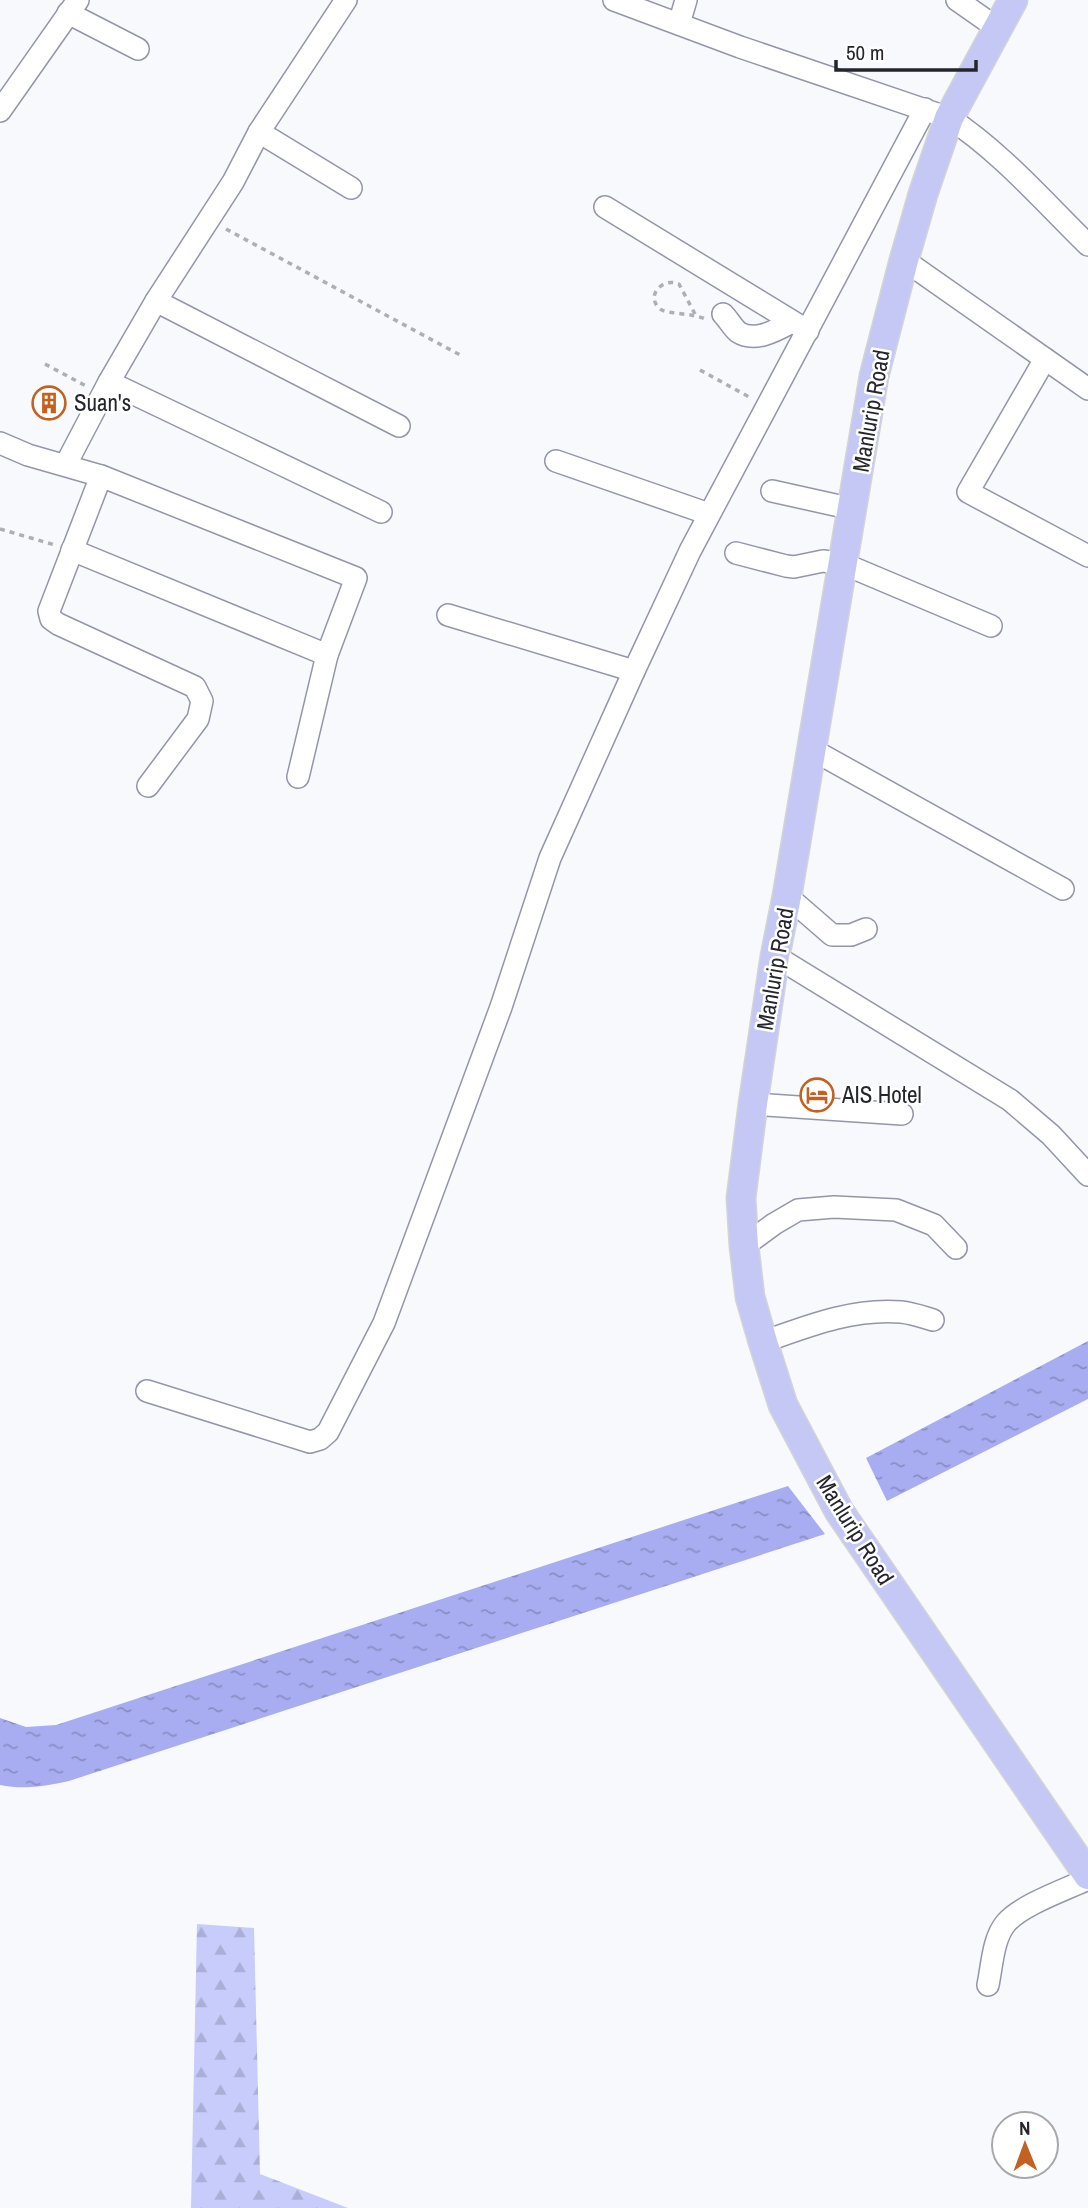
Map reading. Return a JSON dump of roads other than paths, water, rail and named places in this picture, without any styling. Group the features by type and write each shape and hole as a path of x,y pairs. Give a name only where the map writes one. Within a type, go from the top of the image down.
{"main road":[{"name":"Manlurip Road","path":"1013,0 997,28 937,113 923,194 874,376 844,565 775,956 741,1198 750,1297 783,1405 839,1511 1088,1877"}],"street":[{"path":"66,464 156,302 233,183 259,132 346,0"},
{"path":"614,0 740,47 937,113 971,133 989,148 1088,245"},
{"path":"679,23 686,0"},
{"path":"957,0 997,28"},
{"path":"0,111 73,7 138,49"},
{"path":"147,1391 310,1442 320,1439 328,1432 384,1323 501,1007 550,858 667,598 766,406 800,326 937,113"},
{"path":"259,132 351,188"},
{"path":"605,207 800,326"},
{"path":"904,260 1088,389"},
{"path":"156,302 400,426"},
{"path":"723,314 738,332 752,336 800,326"},
{"path":"1045,359 968,492 1088,556"},
{"path":"106,388 381,512"},
{"path":"0,443 28,455 101,476 356,578 327,655 298,777"},
{"path":"556,461 709,514"},
{"path":"101,476 49,611 51,619 195,687 202,701 198,719 148,786"},
{"path":"772,491 853,509"},
{"path":"72,550 327,655"},
{"path":"736,553 794,567 823,561 844,565 991,626"},
{"path":"447,615 634,671"},
{"path":"811,749 1062,889"},
{"path":"787,896 832,935 851,935 866,929"},
{"path":"775,956 1010,1100 1051,1135 1088,1175"},
{"path":"753,1104 902,1114"},
{"path":"744,1246 798,1210 834,1207 896,1210 934,1225 956,1248"},
{"path":"763,1342 834,1318 855,1315 902,1312 933,1320"},
{"path":"988,1985 997,1941 1006,1923 1028,1907 1088,1877"}],"water":[{"path":"1088,1341 1088,1399 887,1501 866,1458"},
{"path":"788,1486 825,1534 69,1781 26,1787 0,1785 0,1718 26,1727 56,1725"}],"place":[{"name":"Suan's","path":"49,403"},
{"name":"AIS Hotel","path":"817,1095"}]}
